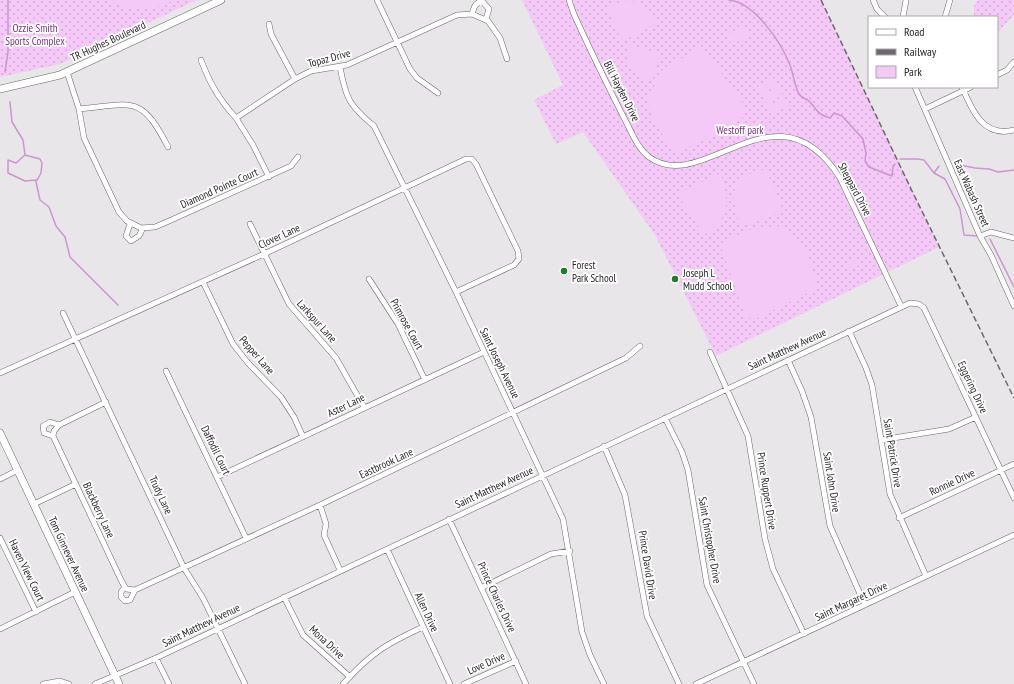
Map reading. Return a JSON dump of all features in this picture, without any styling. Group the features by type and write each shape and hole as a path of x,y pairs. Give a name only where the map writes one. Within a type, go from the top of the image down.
{"main road":[{"name":"TR Hughes Boulevard","path":"0,89 67,72 221,0"},
{"name":"Tom Ginnever Avenue","path":"0,433 119,684"}],"street":[{"path":"377,0 413,73 438,93"},
{"name":"Bill Hayden Drive","path":"568,0 582,32 637,144 643,152 657,161 680,166"},
{"path":"873,0 877,9 885,16"},
{"path":"903,16 906,0"},
{"path":"945,16 950,0"},
{"path":"472,14 477,3 482,1 489,9 486,19 495,30 507,59"},
{"name":"Topaz Drive","path":"236,118 295,79 311,71 340,67 397,43 457,14 472,14 486,19"},
{"path":"269,24 271,34 295,79"},
{"path":"201,60 208,80 218,98 236,118 253,145 268,177"},
{"path":"998,74 1007,70 1014,62"},
{"name":"Saint Joseph Avenue","path":"340,67 344,86 350,102 354,109 374,126 456,292 563,519 570,551 582,632 590,655 604,684"},
{"path":"67,72 79,109 82,132 88,149 119,212 130,224 126,236 131,241 139,236 143,228"},
{"name":"East Wabash Street","path":"915,88 980,236 991,255 1014,306"},
{"path":"925,109 962,89 980,122 999,131 1014,130"},
{"path":"79,109 120,105 137,107 147,113 158,127 168,147"},
{"name":"Sheppard Drive","path":"680,166 761,139 781,135 798,140 810,147 832,166 840,178 901,306"},
{"name":"Diamond Pointe Court","path":"130,224 143,228 155,227 169,222 291,166 298,157"},
{"name":"Clover Lane","path":"0,373 264,254 461,160 472,159 476,164 518,251 519,259 514,265 456,292"},
{"name":"Larkspur Lane","path":"250,224 289,304 336,358 364,407"},
{"path":"980,236 991,232 1014,238"},
{"name":"Primrose Court","path":"369,279 398,324 425,380"},
{"name":"Pepper Lane","path":"202,282 233,344 248,363 281,397 294,417 303,437"},
{"name":"Eggering Drive","path":"901,306 914,303 924,308 1014,498"},
{"name":"Saint Matthew Avenue","path":"95,684 156,658 901,306"},
{"name":"Trudy Lane","path":"62,313 106,402 184,568 203,598 244,684"},
{"name":"Saint Patrick Drive","path":"849,331 872,385 890,494 899,518 926,576"},
{"name":"Eastbrook Lane","path":"135,590 130,600 125,601 121,596 121,592 127,589 135,590 184,568 514,414 626,358 640,346"},
{"name":"Aster Lane","path":"217,477 484,352"},
{"name":"Prince Ruppert Drive","path":"710,352 748,436 768,553 773,569 804,634"},
{"name":"Saint John Drive","path":"788,360 805,397 811,416 830,526 865,605"},
{"name":"Daffodil Court","path":"166,371 246,538"},
{"path":"54,434 59,425 106,402"},
{"path":"881,440 949,429 976,417"},
{"name":"Saint Christopher Drive","path":"665,418 682,452 688,470 707,585 754,684"},
{"name":"Blackberry Lane","path":"59,425 50,422 43,426 44,433 54,434 76,484 127,589"},
{"name":"Prince David Drive","path":"604,446 625,495 647,616 679,684"},
{"name":"Ronnie Drive","path":"899,518 1014,464"},
{"path":"0,479 18,470"},
{"path":"34,504 76,484"},
{"path":"320,505 326,524 324,535 340,570"},
{"name":"Prince Charles Drive","path":"449,519 526,684"},
{"name":"Saint Margaret Drive","path":"696,684 1014,535"},
{"name":"Haven View Court","path":"0,538 36,612"},
{"name":"Allen Drive","path":"387,549 450,684"},
{"path":"481,588 552,554 570,551"},
{"path":"0,628 75,592"},
{"name":"Mona Drive","path":"284,597 303,634 350,677"},
{"path":"343,684 362,663 380,649 423,628"},
{"path":"156,658 169,684"},
{"name":"Love Drive","path":"464,684 516,661"},
{"path":"43,684 60,681 69,684"}],"green space":[{"name":"Ozzie Smith Sports Complex","path":"0,0 197,0 60,64 0,77"},
{"path":"106,0 174,0 157,7 140,9 115,4"},
{"name":"Westoff park","path":"522,0 821,0 939,247 716,356 655,235 583,132 556,144 534,100 563,85"},
{"path":"978,0 1014,0 1014,15 998,32 998,16 974,16 974,6"},
{"path":"632,1 647,8 658,22 626,40 620,38 608,9 620,2"},
{"path":"743,25 749,35 732,45 726,36"},
{"path":"629,45 660,53 653,80 640,77 632,69 628,52"},
{"path":"702,46 745,106 742,119 720,133 677,152 665,139 651,114 648,98 662,70"},
{"path":"775,78 779,86 761,93 758,85"},
{"path":"780,88 783,96 765,103 762,95"},
{"path":"784,99 787,107 770,114 766,106"},
{"path":"766,169 783,211 741,227 734,206 735,189 738,182 754,172"},
{"path":"721,173 726,201 724,216 713,229 704,235 679,197 681,192"},
{"path":"781,226 806,247 818,288 754,320 745,316 720,244 752,229"},
{"path":"857,258 860,265 851,269 847,263"}],"waterway":[{"path":"5,72 8,52 8,0"},
{"path":"729,0 738,2 748,8 766,25 786,56 796,88 800,95 809,101 822,115 830,118 834,113 842,116 863,139 866,153 865,161 869,167 892,176 893,166 895,164"},
{"path":"10,102 12,122 23,140 25,155 40,159 42,163 41,173 36,182 40,200 49,207 56,226 65,237 70,257 118,305"},
{"path":"25,155 16,163 8,160 8,173 25,181 36,180"},
{"path":"900,159 924,160 934,173 945,179 960,209 964,235 978,236"},
{"path":"960,165 989,169 998,172 1014,170"},
{"path":"934,173 939,166"},
{"path":"990,239 1014,287"}],"railway":[{"path":"821,0 912,191 1014,398"}],"place":[{"name":"Forest Park School","path":"564,271"},
{"name":"Joseph L Mudd School","path":"675,279"}]}
